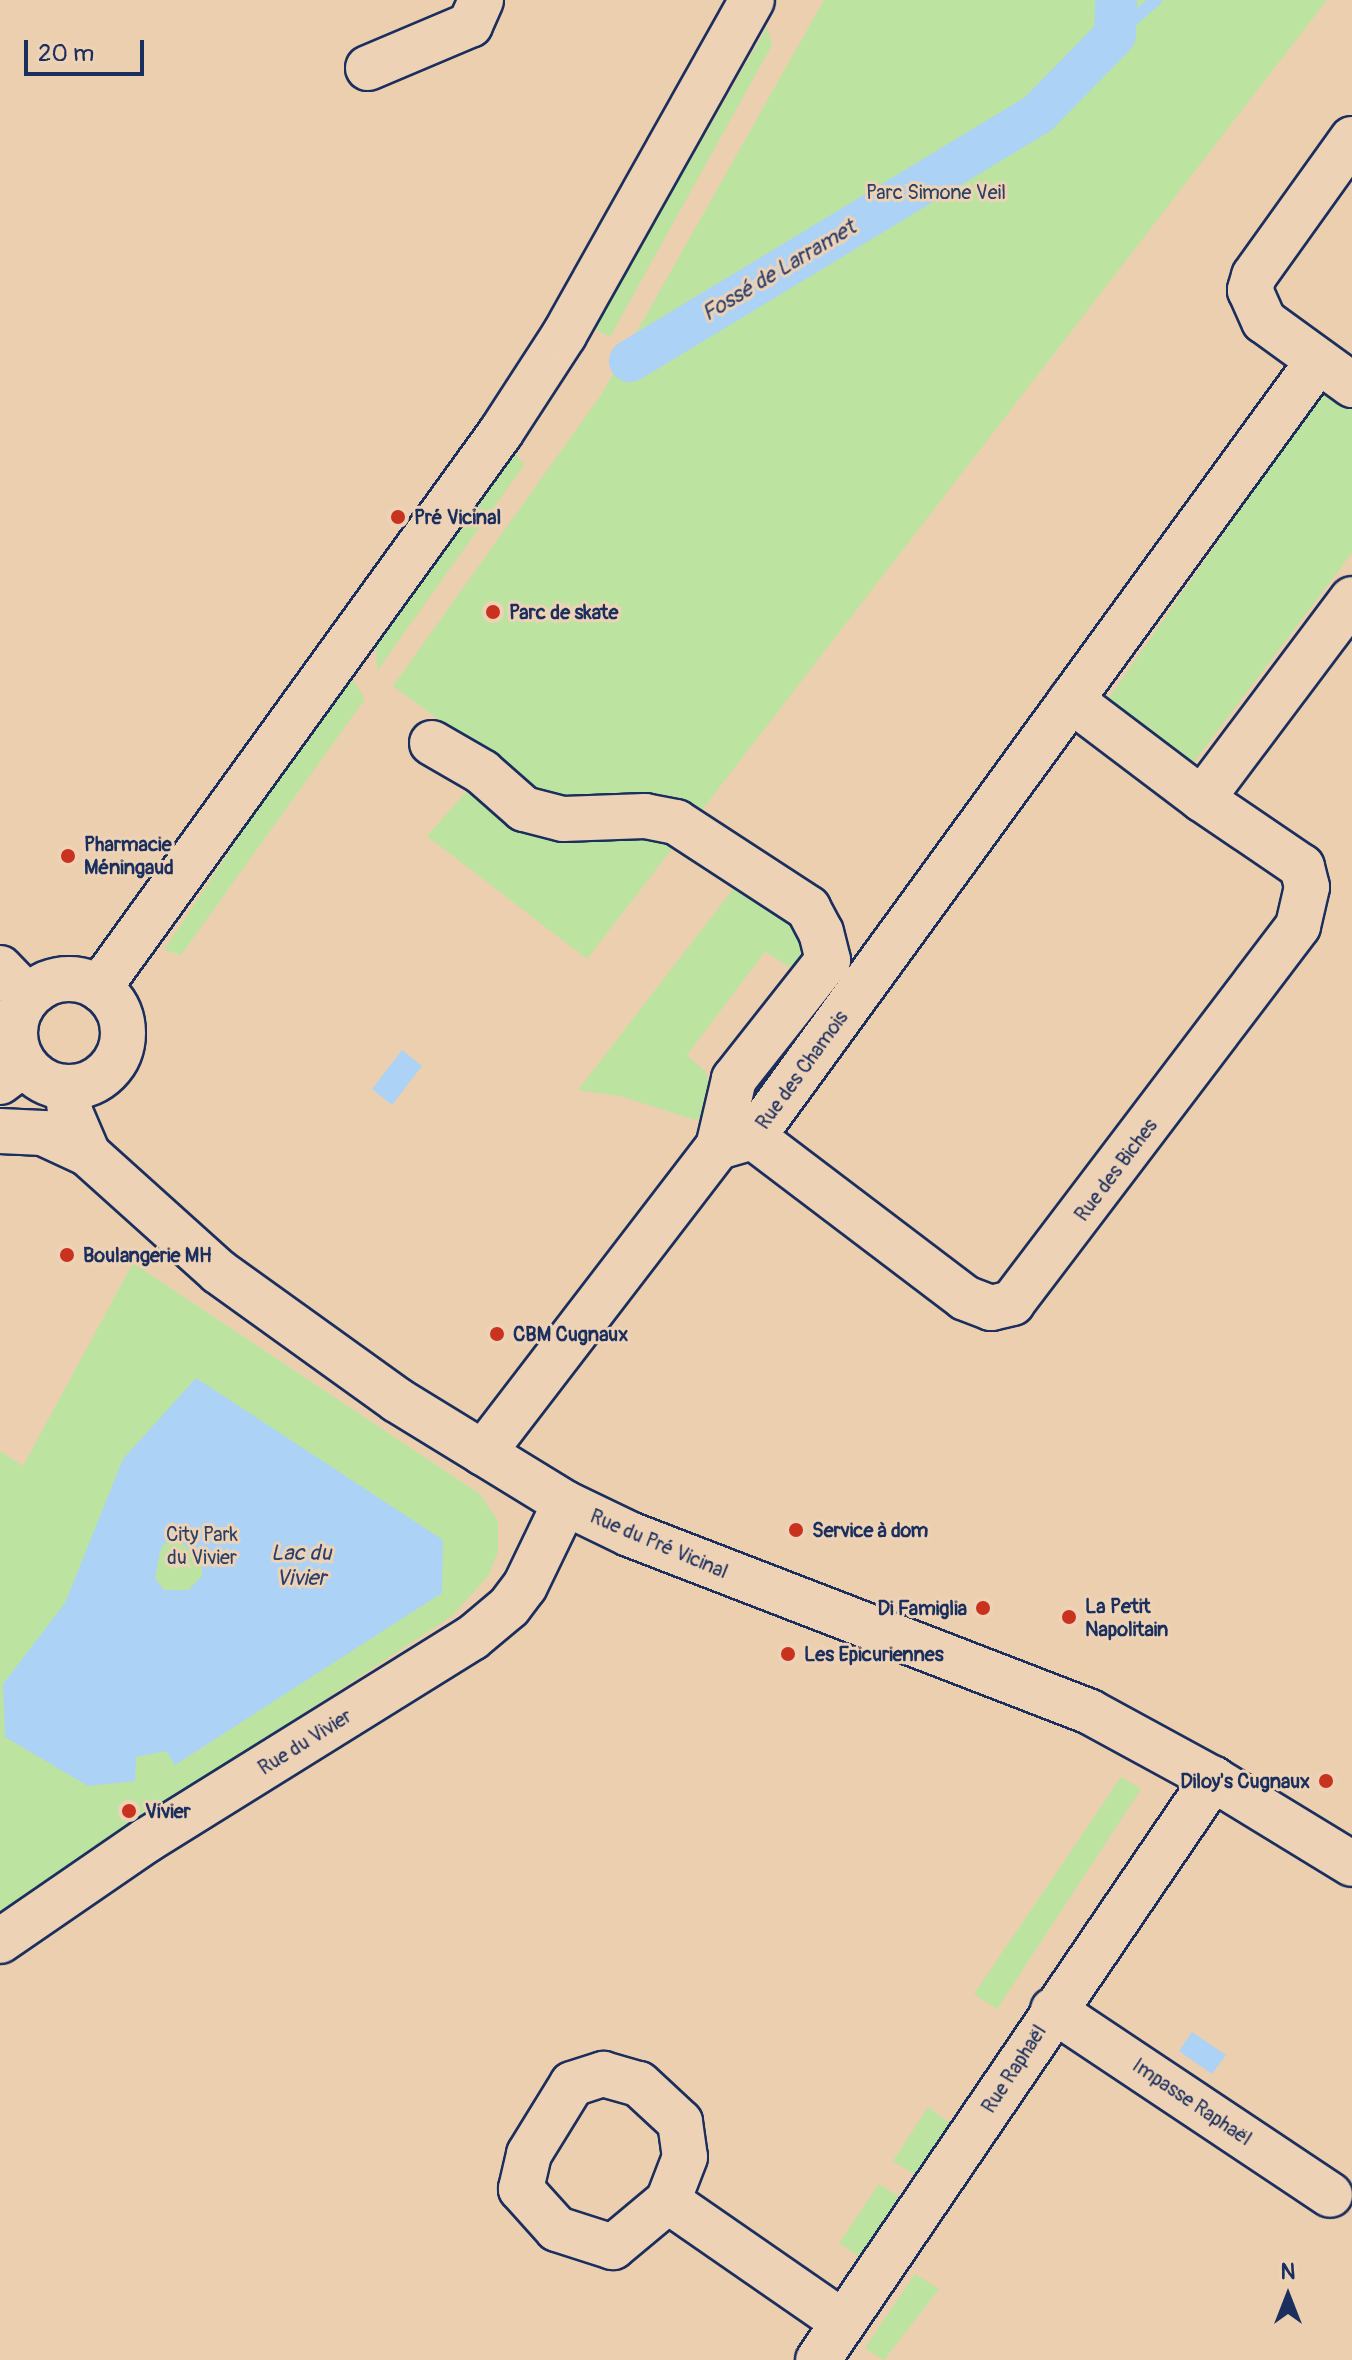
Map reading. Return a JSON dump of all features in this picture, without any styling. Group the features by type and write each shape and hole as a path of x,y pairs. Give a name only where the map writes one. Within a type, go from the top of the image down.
{"street":[{"path":"368,68 470,25 481,0"},
{"path":"99,988 501,432 564,335 752,0"},
{"path":"1335,373 1264,321 1250,290 1254,276 1352,139"},
{"name":"Rue des Chamois","path":"483,1453 736,1142 1071,700 1335,373"},
{"path":"1202,799 1352,599"},
{"name":"Rue des Biches","path":"736,1142 965,1298 991,1308 1012,1303 1298,926 1307,887 1302,867 1202,799 1071,700"},
{"path":"432,743 482,772 524,809 563,819 645,816 676,822 808,908 821,932 828,960 734,1079 736,1142"},
{"path":"62,979 99,988 121,1018 118,1056 88,1084 67,1087 36,1076 12,1073 14,983 62,979"},
{"name":"Rue du Pré Vicinal","path":"67,1087 70,1112 88,1154 219,1272 397,1400 565,1503 688,1557 1090,1712 1213,1779 1352,1864"},
{"path":"0,1131 43,1133 88,1154"},
{"name":"Rue du Vivier","path":"0,1941 147,1840 472,1638 525,1586 565,1503"},
{"name":"Rue Raphaël","path":"818,2360 1053,2010 1213,1779"},
{"name":"Impasse Raphaël","path":"1053,2010 1330,2195"},
{"path":"668,2201 843,2322"}],"green space":[{"name":"Parc Simone Veil","path":"824,0 1327,0 587,959 427,836 479,777 485,754 393,686 601,395"},
{"path":"767,27 772,45 610,337 594,328"},
{"path":"1326,387 1352,407 1352,553 1194,762 1108,699"},
{"path":"514,452 524,465 377,671 376,645"},
{"path":"352,679 365,699 181,955 164,950 260,805"},
{"path":"740,880 812,938 805,965 788,966 765,952 687,1055 706,1072 715,1112 695,1120 620,1096 578,1090"},
{"name":"City Park du Vivier","path":"133,1263 480,1494 498,1521 498,1552 488,1576 452,1616 0,1913 0,1451 23,1466"},
{"path":"1121,1777 1141,1789 997,2009 974,1994"},
{"path":"928,2107 950,2123 917,2176 893,2161"},
{"path":"879,2184 900,2197 860,2257 839,2243"},
{"path":"915,2274 939,2289 884,2360 865,2348"}],"water":[{"path":"402,1050 422,1066 392,1105 372,1089"},
{"name":"Lac du Vivier","path":"196,1378 443,1540 442,1593 175,1765 166,1751 136,1757 135,1781 88,1786 5,1737 3,1684 65,1603 123,1459","holes":["180,1542 202,1559 202,1576 188,1590 164,1590 155,1578 164,1543"]},
{"path":"1192,2032 1226,2055 1212,2074 1179,2051"}],"waterway":[{"name":"Fossé de Larramet","path":"630,361 1038,114 1115,35 1116,0"},
{"name":"Fossé de Larramet","path":"1115,35 1156,0"}],"place":[{"name":"Pré Vicinal","path":"398,517"},
{"name":"Parc de skate","path":"493,612"},
{"name":"Pharmacie Méningaud","path":"68,856"},
{"name":"Boulangerie MH","path":"67,1255"},
{"name":"CBM Cugnaux","path":"497,1334"},
{"name":"Service à dom","path":"796,1530"},
{"name":"Di Famiglia","path":"983,1608"},
{"name":"La Petit Napolitain","path":"1069,1617"},
{"name":"Les Epicuriennes","path":"788,1654"},
{"name":"Diloy's Cugnaux","path":"1326,1781"},
{"name":"Vivier","path":"129,1811"}]}
